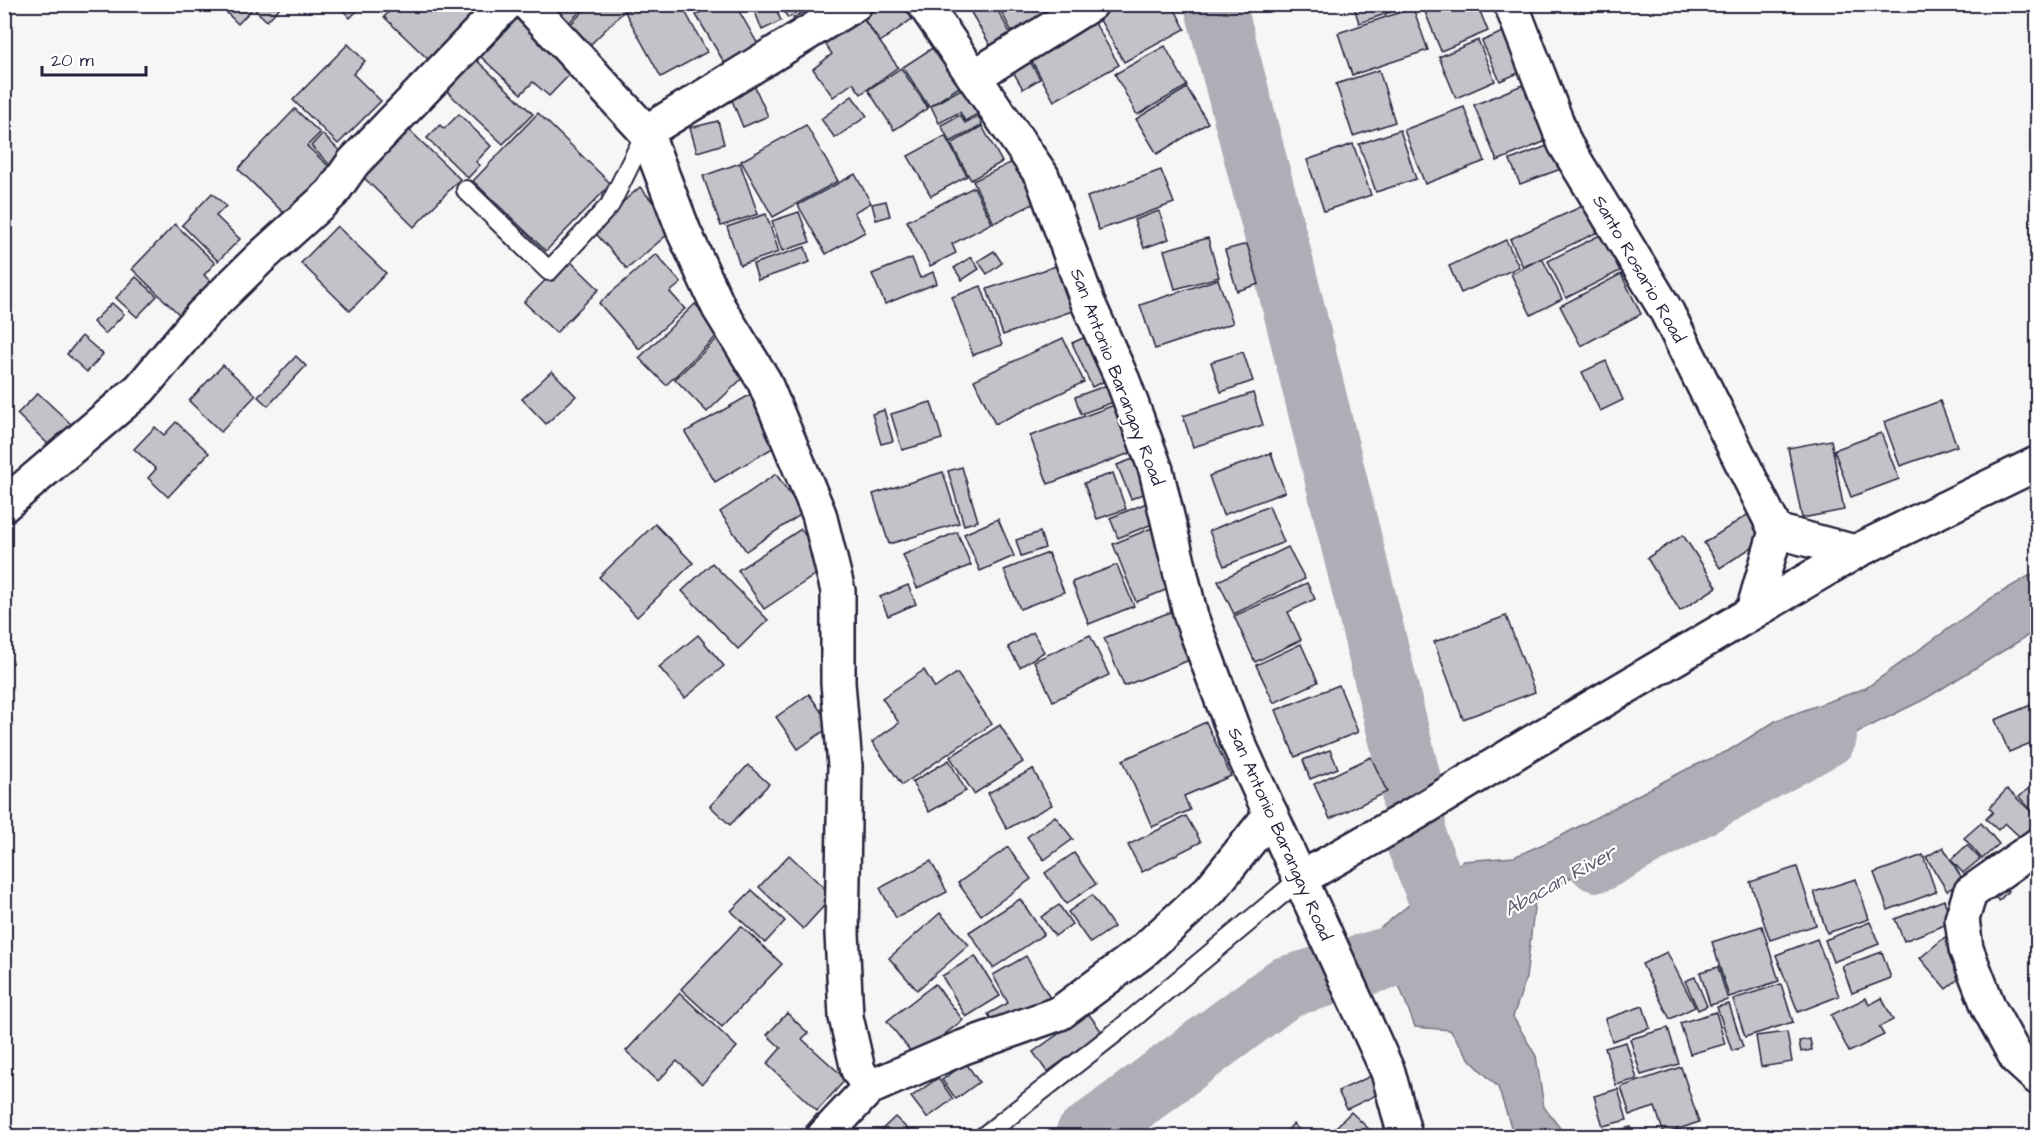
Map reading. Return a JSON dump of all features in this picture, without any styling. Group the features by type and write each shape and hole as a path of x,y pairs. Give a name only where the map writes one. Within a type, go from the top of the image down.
{"street":[{"path":"4,505 140,389 202,315 259,259 332,193 353,163 506,4"},
{"path":"528,4 646,132 684,232 719,308 764,381 819,514 838,591 838,683 845,766 842,933 846,1017 858,1070 869,1088"},
{"path":"646,132 855,4"},
{"name":"San Antonio Barangay Road","path":"924,4 1042,176 1088,303 1123,381 1156,470 1191,616 1237,740 1388,1072 1405,1137"},
{"path":"975,76 1091,4"},
{"name":"Santo Rosario Road","path":"1511,4 1565,144 1666,312 1776,531"},
{"path":"1304,889 1416,813 1854,552 2037,463"},
{"path":"1753,611 1776,531 1854,552"},
{"path":"824,1137 869,1088 961,1048 1060,1013 1142,952 1210,890 1271,814"},
{"path":"2037,845 1970,893 1962,919 1966,949 1989,1008 2017,1059 2037,1078"}],"lane":[{"path":"466,190 549,271 610,205 646,132"},
{"path":"984,1137 1119,1030 1304,889"}],"water":[{"path":"2037,571 2037,630 1925,699 1852,735 1706,796 1636,847 1575,875 1535,900 1526,978 1513,1017 1536,1056 1544,1107 1566,1136 1514,1136 1498,1087 1471,1061 1450,1030 1415,1027 1378,930 1463,861 1514,857 1559,837 1687,769 1728,751 1777,720 1866,688 1990,599"}],"building":[{"path":"218,4 283,4 267,21 253,8 238,24"},
{"path":"337,4 364,4 350,18"},
{"path":"396,4 475,4 481,10 431,62 384,17"},
{"path":"544,4 587,4 566,26"},
{"path":"590,4 631,4 588,47 568,27"},
{"path":"639,4 681,4 707,52 661,77 625,12"},
{"path":"713,4 735,4 764,55 731,74 696,15"},
{"path":"752,4 774,4 781,21 762,30"},
{"path":"779,4 809,4 788,18"},
{"path":"876,4 907,4 916,16 880,42 861,15"},
{"path":"966,4 994,4 1013,38 993,50"},
{"path":"997,4 1055,4 1061,16 1017,41"},
{"path":"1112,4 1172,4 1185,29 1124,62 1096,13"},
{"path":"1353,4 1414,4 1359,23"},
{"path":"1429,4 1477,4 1488,31 1441,51 1423,7"},
{"path":"812,6 822,22 803,34 793,18"},
{"path":"1413,8 1428,50 1352,75 1338,33"},
{"path":"510,12 573,71 549,96 533,82 521,94 481,57 502,35 494,28"},
{"path":"861,16 898,67 861,94 853,83 833,97 813,69 832,54 824,42"},
{"path":"1092,18 1119,65 1054,101 1028,54"},
{"path":"1512,28 1530,68 1500,81 1482,41"},
{"path":"1478,40 1495,81 1456,98 1439,57"},
{"path":"940,43 967,82 929,107 903,67"},
{"path":"348,44 365,61 353,74 381,101 338,144 293,100"},
{"path":"1165,46 1187,86 1137,115 1115,74"},
{"path":"470,54 533,114 503,144 440,85"},
{"path":"1028,58 1040,79 1023,89 1011,68"},
{"path":"901,68 928,108 894,130 868,90"},
{"path":"1379,70 1395,122 1353,136 1336,84"},
{"path":"1532,81 1556,137 1497,161 1474,105"},
{"path":"753,83 768,116 743,127 729,93"},
{"path":"968,85 983,111 965,121 960,112 939,123 931,106"},
{"path":"1187,88 1208,123 1157,154 1136,119"},
{"path":"852,96 867,116 835,138 821,119"},
{"path":"1464,107 1485,161 1425,184 1404,130"},
{"path":"295,109 320,133 307,146 340,177 288,217 238,169"},
{"path":"538,113 611,184 546,251 473,181"},
{"path":"459,114 491,146 476,162 480,165 468,178 427,138 440,125 444,129"},
{"path":"960,115 965,123 978,116 982,125 950,142 941,125"},
{"path":"718,121 724,144 697,152 690,128"},
{"path":"402,123 460,179 414,227 356,170"},
{"path":"806,125 838,181 773,217 741,161"},
{"path":"982,126 1002,162 971,180 951,144"},
{"path":"1400,130 1416,179 1376,192 1359,144"},
{"path":"322,134 342,153 330,165 311,146"},
{"path":"945,136 967,176 931,196 908,156"},
{"path":"1571,137 1580,162 1520,184 1510,160"},
{"path":"1353,144 1371,195 1324,211 1307,160"},
{"path":"1025,156 1046,198 994,223 973,181"},
{"path":"740,163 758,214 721,226 703,176"},
{"path":"1161,170 1174,203 1099,230 1087,197"},
{"path":"855,174 871,203 854,212 865,232 826,254 798,205"},
{"path":"640,187 675,228 627,269 592,229"},
{"path":"974,187 992,223 952,244 956,253 930,266 907,221"},
{"path":"212,193 226,206 216,216 240,239 218,261 182,225"},
{"path":"1596,200 1609,227 1523,267 1510,239"},
{"path":"886,201 890,216 876,220 872,204"},
{"path":"1159,211 1169,239 1144,248 1134,220"},
{"path":"799,212 810,242 782,251 772,221"},
{"path":"766,214 779,252 740,265 727,227"},
{"path":"175,224 215,263 204,275 217,288 186,321 132,269"},
{"path":"337,226 386,273 350,311 301,263"},
{"path":"1602,234 1620,271 1566,298 1548,261"},
{"path":"1208,238 1219,277 1175,289 1164,250"},
{"path":"1506,240 1519,267 1461,293 1449,266"},
{"path":"1247,244 1259,284 1237,291 1225,250"},
{"path":"805,247 810,262 758,280 753,264"},
{"path":"994,251 1002,263 987,274 978,261"},
{"path":"656,254 681,283 670,292 685,309 639,349 599,303"},
{"path":"971,257 979,269 962,280 954,268"},
{"path":"567,258 599,289 556,333 524,302"},
{"path":"912,258 920,278 933,272 937,283 885,304 872,274"},
{"path":"1542,258 1562,299 1531,315 1511,274"},
{"path":"1062,264 1078,309 1003,335 987,289"},
{"path":"1621,274 1641,314 1581,346 1560,306"},
{"path":"136,277 157,296 137,317 116,298"},
{"path":"1218,279 1233,323 1155,349 1140,305"},
{"path":"981,286 1002,345 973,355 952,297"},
{"path":"112,303 124,314 105,334 93,322"},
{"path":"695,304 722,331 666,385 639,358"},
{"path":"1099,331 1118,375 1092,387 1072,343"},
{"path":"82,336 103,354 87,372 67,354"},
{"path":"718,338 750,371 707,412 675,379"},
{"path":"1063,338 1084,382 995,424 974,380"},
{"path":"1243,352 1253,381 1221,392 1211,362"},
{"path":"296,356 306,366 268,406 258,397"},
{"path":"1606,361 1623,400 1600,411 1582,372"},
{"path":"223,365 256,395 221,432 189,401"},
{"path":"552,371 576,396 546,424 522,399"},
{"path":"1110,384 1116,401 1081,414 1075,397"},
{"path":"38,393 71,424 50,446 17,414"},
{"path":"753,393 783,442 715,482 685,432"},
{"path":"1253,393 1263,425 1193,447 1183,416"},
{"path":"1940,401 1957,446 1900,466 1884,422"},
{"path":"931,402 942,439 902,450 891,414"},
{"path":"1120,403 1138,450 1048,484 1030,436"},
{"path":"884,410 893,441 881,444 872,414"},
{"path":"176,422 209,453 168,497 148,478 156,469 134,449 155,427 164,435"},
{"path":"1881,433 1899,479 1851,497 1834,450"},
{"path":"1831,440 1844,510 1802,518 1788,448"},
{"path":"1271,453 1285,492 1223,515 1209,476"},
{"path":"1146,454 1158,488 1131,499 1117,465"},
{"path":"962,467 978,521 964,525 948,471"},
{"path":"943,472 959,523 889,544 873,494"},
{"path":"1113,473 1126,509 1097,519 1084,483"},
{"path":"776,474 803,513 746,551 720,512"},
{"path":"1149,502 1157,522 1118,538 1110,518"},
{"path":"1269,506 1284,542 1224,566 1209,531"},
{"path":"1750,513 1766,538 1720,568 1704,543"},
{"path":"998,519 1014,556 980,571 964,534"},
{"path":"655,524 693,563 637,617 599,577"},
{"path":"1159,525 1183,583 1136,602 1113,544"},
{"path":"801,529 827,567 764,609 738,570"},
{"path":"957,532 971,565 917,588 903,555"},
{"path":"1040,532 1045,548 1021,556 1016,540"},
{"path":"1683,535 1717,587 1680,611 1647,558"},
{"path":"1288,547 1305,579 1234,614 1218,581"},
{"path":"1048,553 1064,592 1020,609 1004,570"},
{"path":"712,563 768,620 738,649 682,591"},
{"path":"1117,565 1134,606 1089,624 1072,582"},
{"path":"1307,583 1315,599 1288,612 1301,640 1255,662 1234,616"},
{"path":"908,585 916,604 888,616 880,597"},
{"path":"1178,609 1197,657 1124,686 1104,638"},
{"path":"1506,616 1535,692 1463,719 1434,642"},
{"path":"1033,632 1044,652 1020,667 1008,647"},
{"path":"698,635 724,666 685,698 659,667"},
{"path":"1090,635 1109,675 1053,701 1034,661"},
{"path":"1301,644 1318,682 1274,703 1256,665"},
{"path":"924,670 935,688 957,673 992,724 902,785 872,742 899,723 882,698"},
{"path":"1339,685 1358,732 1295,757 1276,710"},
{"path":"809,694 831,726 798,749 776,717"},
{"path":"2038,702 2038,740 2009,752 1995,720"},
{"path":"1206,722 1231,776 1184,796 1190,810 1152,827 1123,760"},
{"path":"1000,725 1023,762 974,794 950,757"},
{"path":"1330,750 1338,768 1310,779 1303,760"},
{"path":"1371,757 1387,792 1330,819 1314,784"},
{"path":"949,760 966,791 929,812 912,782"},
{"path":"748,765 769,784 730,825 710,806"},
{"path":"1033,769 1052,805 1007,829 988,793"},
{"path":"2038,778 2038,790 2032,783"},
{"path":"2030,787 2038,794 2038,817 2019,797"},
{"path":"2007,789 2038,818 2038,821 2021,838 2005,823 1998,830 1986,819 1993,812 1989,808"},
{"path":"1055,816 1073,839 1044,860 1027,837"},
{"path":"1186,816 1201,842 1142,872 1128,845"},
{"path":"1981,823 1999,844 1982,859 1964,838"},
{"path":"1967,845 1980,859 1963,873 1951,860"},
{"path":"1008,847 1031,879 981,915 958,883"},
{"path":"1943,847 1963,880 1947,891 1926,857"},
{"path":"1074,853 1096,884 1066,904 1045,873"},
{"path":"789,855 833,896 803,929 759,887"},
{"path":"1923,855 1936,892 1888,910 1874,873"},
{"path":"931,861 947,892 896,918 880,888"},
{"path":"1797,867 1816,925 1770,940 1750,882"},
{"path":"1856,879 1869,919 1827,933 1814,892"},
{"path":"2000,884 2008,891 1999,901 1991,893"},
{"path":"752,890 785,921 765,943 731,911"},
{"path":"1092,895 1114,927 1090,943 1068,912"},
{"path":"1020,899 1044,934 993,968 969,932"},
{"path":"1944,900 1952,922 1904,941 1895,919"},
{"path":"1059,905 1072,924 1055,936 1041,917"},
{"path":"940,913 969,945 917,990 889,958"},
{"path":"1870,922 1879,944 1833,962 1825,940"},
{"path":"741,926 782,964 722,1027 681,989"},
{"path":"1762,926 1779,981 1729,997 1712,942"},
{"path":"1945,937 1971,969 1946,989 1920,958"},
{"path":"1817,939 1839,996 1798,1012 1776,955"},
{"path":"1667,952 1695,1007 1670,1019 1642,964"},
{"path":"1882,952 1891,978 1852,993 1842,966"},
{"path":"975,956 1000,996 966,1017 942,976"},
{"path":"1026,956 1055,1007 998,1031 988,1014 1008,1003 993,975"},
{"path":"1718,967 1728,1000 1710,1005 1700,972"},
{"path":"1695,977 1707,1006 1698,1010 1685,981"},
{"path":"935,984 963,1020 915,1057 887,1021"},
{"path":"1781,984 1793,1022 1745,1037 1733,999"},
{"path":"680,993 737,1047 702,1084 677,1061 658,1081 626,1051"},
{"path":"1866,998 1869,1005 1882,998 1893,1020 1879,1027 1884,1035 1849,1052 1831,1015"},
{"path":"1729,1004 1743,1047 1732,1051 1717,1007"},
{"path":"1643,1006 1650,1028 1612,1041 1605,1019"},
{"path":"1716,1012 1725,1044 1690,1054 1680,1023"},
{"path":"787,1013 808,1033 802,1039 846,1079 817,1111 767,1064 781,1048 767,1035"},
{"path":"1088,1013 1102,1032 1047,1072 1033,1052"},
{"path":"1668,1028 1679,1064 1641,1075 1630,1039"},
{"path":"1787,1032 1792,1062 1761,1067 1756,1036"},
{"path":"1810,1039 1812,1050 1801,1052 1799,1041"},
{"path":"1626,1042 1637,1079 1616,1085 1605,1048"},
{"path":"966,1063 979,1082 956,1099 942,1080"},
{"path":"1681,1067 1699,1122 1664,1134 1655,1107 1630,1115 1621,1087"},
{"path":"1373,1075 1381,1093 1347,1109 1338,1091"},
{"path":"938,1078 953,1099 927,1118 911,1097"},
{"path":"1618,1089 1627,1120 1603,1126 1594,1096"},
{"path":"1351,1112 1372,1132 1368,1136 1327,1136"},
{"path":"817,1114 831,1126 818,1136 806,1127"},
{"path":"895,1117 915,1136 875,1136"},
{"path":"1293,1124 1306,1136 1282,1136"},
{"path":"1631,1127 1633,1136 1605,1136 1604,1134"}],"waterway":[{"path":"1215,4 1280,253 1412,788 1416,840 1465,963"},
{"name":"Abacan River","path":"1598,861 1826,736"},
{"name":"Abacan River","path":"1086,1136 1286,987 1454,939 1468,931"}]}
